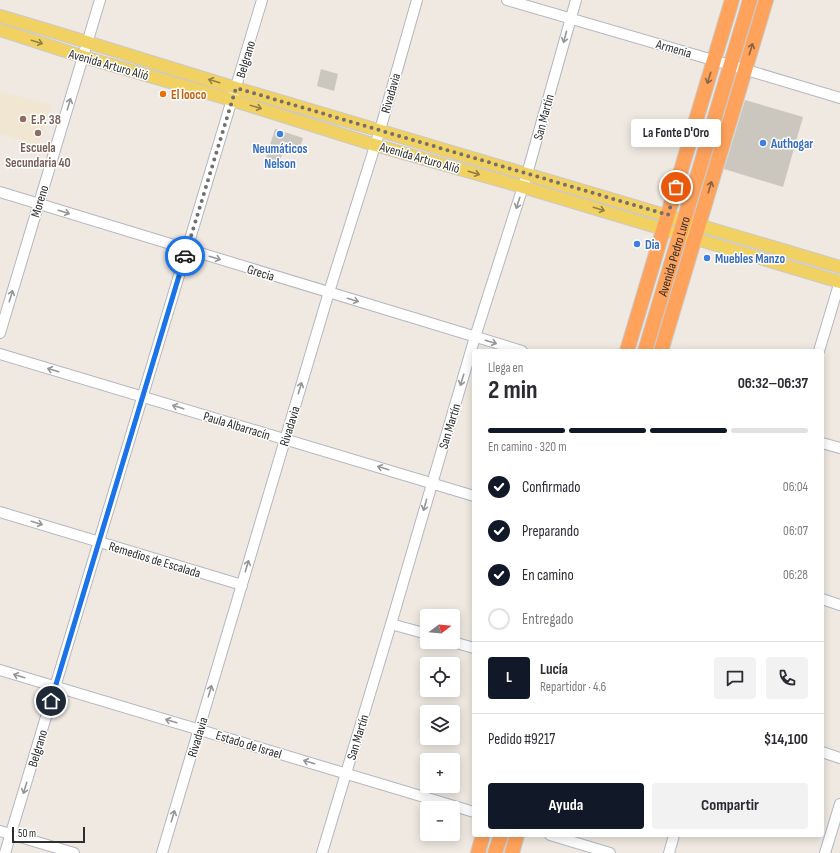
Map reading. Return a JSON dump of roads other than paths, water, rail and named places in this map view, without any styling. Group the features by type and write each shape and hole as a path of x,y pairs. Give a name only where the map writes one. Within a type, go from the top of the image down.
{"highway":[{"name":"Avenida Pedro Luro","path":"628,349 732,0"},
{"name":"Avenida Pedro Luro","path":"646,349 750,0"},
{"name":"Avenida Pedro Luro","path":"662,349 766,0"},
{"path":"478,853 482,837"},
{"path":"495,853 499,837"},
{"path":"512,853 516,837"}],"main road":[{"name":"Avenida Arturo Alió","path":"0,16 236,88 840,267"},
{"name":"Avenida Arturo Alió","path":"0,30 375,145 680,233 840,282"}],"street":[{"name":"Moreno","path":"0,333 100,0"},
{"name":"Belgrano","path":"5,853 262,0"},
{"name":"Rivadavia","path":"162,853 329,292 380,130 417,0"},
{"name":"Armenia","path":"507,0 746,69 840,98"},
{"name":"San Martín","path":"322,853 475,337 527,174 576,0"},
{"name":"Grecia","path":"0,192 515,349"},
{"path":"820,349 840,282"},
{"name":"Paula Albarracín","path":"0,354 472,495"},
{"path":"824,444 840,448"},
{"name":"Remedios de Escalada","path":"0,512 242,584"},
{"path":"824,600 840,605"},
{"path":"391,624 420,632"},
{"path":"460,644 472,647"},
{"name":"Estado de Israel","path":"0,670 472,811"},
{"path":"824,753 840,758"},
{"path":"825,853 840,804"},
{"path":"0,831 74,853"},
{"path":"557,837 610,853"},
{"path":"669,853 673,837"}],"place":[{"name":"El looco","path":"163,94"},
{"name":"E.P. 38","path":"23,119"},
{"name":"Escuela Secundaria 40","path":"38,133"},
{"name":"Neumáticos Nelson","path":"280,134"},
{"name":"Authogar","path":"763,143"},
{"name":"La Fonte D'Oro","path":"676,187"},
{"name":"Dia","path":"637,244"},
{"name":"Muebles Manzo","path":"707,258"}]}
